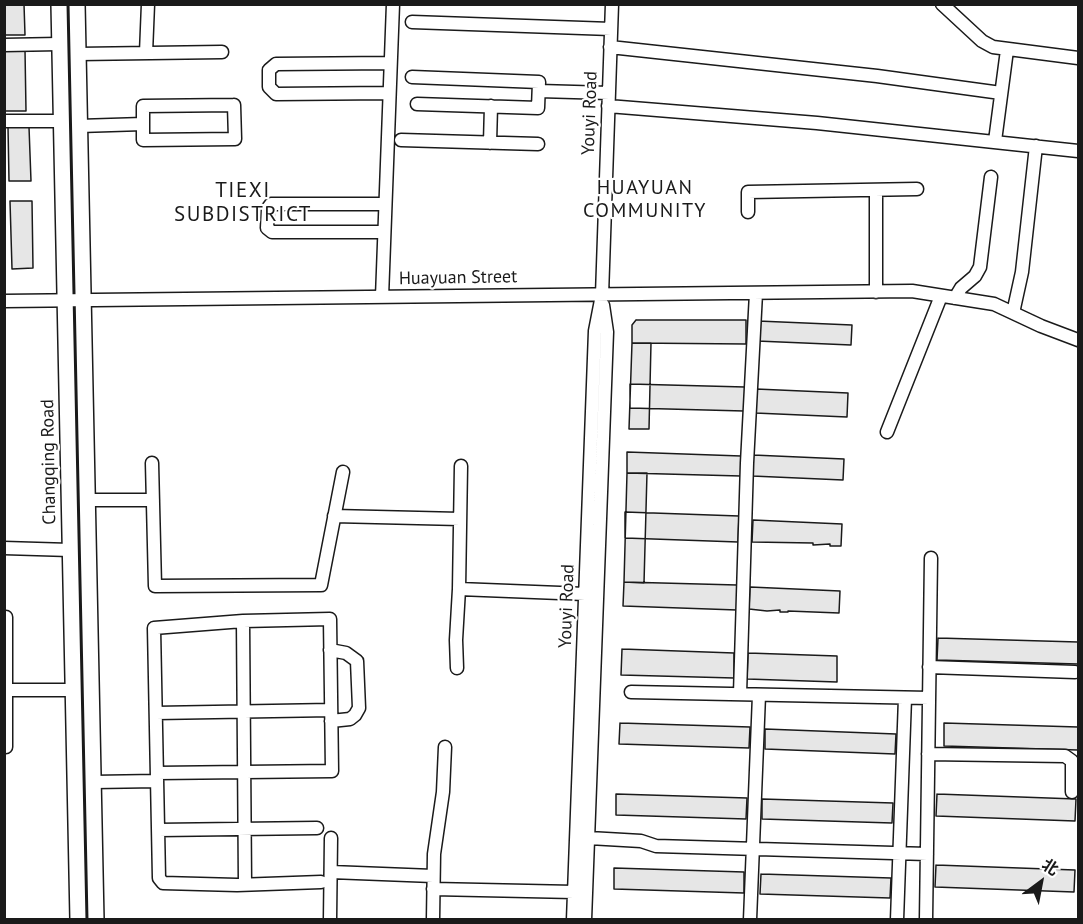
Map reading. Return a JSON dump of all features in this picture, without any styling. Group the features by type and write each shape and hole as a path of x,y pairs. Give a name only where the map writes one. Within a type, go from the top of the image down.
{"main road":[{"name":"Changqing Road","path":"59,4 78,920"},
{"name":"Changqing Road","path":"77,4 96,920"}],"street":[{"path":"146,53 148,4"},
{"path":"382,297 393,4"},
{"name":"Youyi Road","path":"573,920 595,331 602,295 612,4"},
{"path":"942,4 982,41 993,47 1078,58"},
{"path":"412,22 611,28"},
{"path":"4,45 59,44"},
{"path":"610,47 877,76 1001,93"},
{"path":"995,141 1007,50"},
{"path":"78,54 222,52"},
{"path":"389,93 276,94 269,87 269,70 276,64 390,63"},
{"path":"412,77 539,82 538,108 417,104"},
{"path":"539,91 609,93"},
{"path":"234,105 235,139 143,140 143,124 143,106 234,105"},
{"path":"490,106 490,143"},
{"path":"608,106 784,120 1078,151"},
{"path":"4,121 61,121"},
{"path":"79,126 143,124"},
{"path":"401,140 538,144"},
{"path":"1013,313 1022,272 1036,146"},
{"path":"955,298 980,267 991,177"},
{"path":"748,212 748,192 917,189"},
{"path":"876,190 876,292"},
{"path":"384,232 272,232 267,228 268,208 272,204 385,204"},
{"name":"Huayuan Street","path":"4,302 912,291 994,304 1078,340"},
{"path":"740,694 747,463 756,293"},
{"name":"Youyi Road","path":"585,920 607,332 602,295"},
{"path":"886,432 941,296"},
{"path":"152,463 154,586 321,585 342,472"},
{"path":"457,668 461,466"},
{"path":"87,500 153,500"},
{"path":"334,516 460,519"},
{"path":"4,548 70,550"},
{"path":"926,920 931,558"},
{"path":"459,589 585,594"},
{"path":"4,747 6,747 6,617"},
{"path":"93,782 157,777 244,772 332,771 330,619 243,621 154,628 156,713 157,777 159,878 163,883 321,882"},
{"path":"243,621 245,884"},
{"path":"156,713 244,711 350,719 355,716 359,708 357,661 346,653 330,650"},
{"path":"929,667 1075,672"},
{"path":"6,690 73,690"},
{"path":"632,692 929,698"},
{"path":"750,920 759,695"},
{"path":"897,920 905,698"},
{"path":"433,920 434,854 443,792 445,747"},
{"path":"928,754 1065,756 1072,761 1072,792"},
{"path":"158,830 317,828"},
{"path":"330,920 331,838"},
{"path":"589,838 641,841 656,846 927,854"},
{"path":"331,872 433,883 574,892"}],"building":[{"path":"4,4 24,4 25,35 4,35"},
{"path":"4,50 25,50 26,111 4,111"},
{"path":"8,127 29,127 31,181 9,181"},
{"path":"10,201 32,201 33,268 12,269"},
{"path":"636,320 746,320 746,344 632,343 632,325"},
{"path":"758,321 852,325 851,345 757,341"},
{"path":"632,343 651,343 649,429 629,429"},
{"path":"630,384 745,387 744,411 630,408"},
{"path":"756,389 848,393 847,417 755,413"},
{"path":"627,452 741,456 741,476 627,473"},
{"path":"753,455 844,459 843,480 752,476"},
{"path":"627,473 647,473 644,583 624,582"},
{"path":"625,512 739,516 738,542 625,538"},
{"path":"753,520 842,524 841,546 752,542"},
{"path":"624,582 737,585 737,610 623,606"},
{"path":"750,587 840,591 839,613 749,609"},
{"path":"938,638 1078,642 1078,664 937,660"},
{"path":"622,649 734,653 734,678 621,675"},
{"path":"748,653 837,656 837,682 747,679"},
{"path":"620,723 750,727 749,748 619,744"},
{"path":"944,723 1078,727 1078,750 944,746"},
{"path":"765,729 896,734 895,754 765,749"},
{"path":"616,794 747,798 746,819 616,815"},
{"path":"937,794 1076,799 1075,821 936,816"},
{"path":"762,799 893,803 892,823 762,819"},
{"path":"936,865 1075,870 1074,892 935,887"},
{"path":"614,868 744,872 744,893 614,889"},
{"path":"761,874 891,878 890,898 760,894"}],"district":[{"name":"HUAYUAN COMMUNITY","path":"645,200"},
{"name":"TIEXI SUBDISTRICT","path":"243,203"}]}
